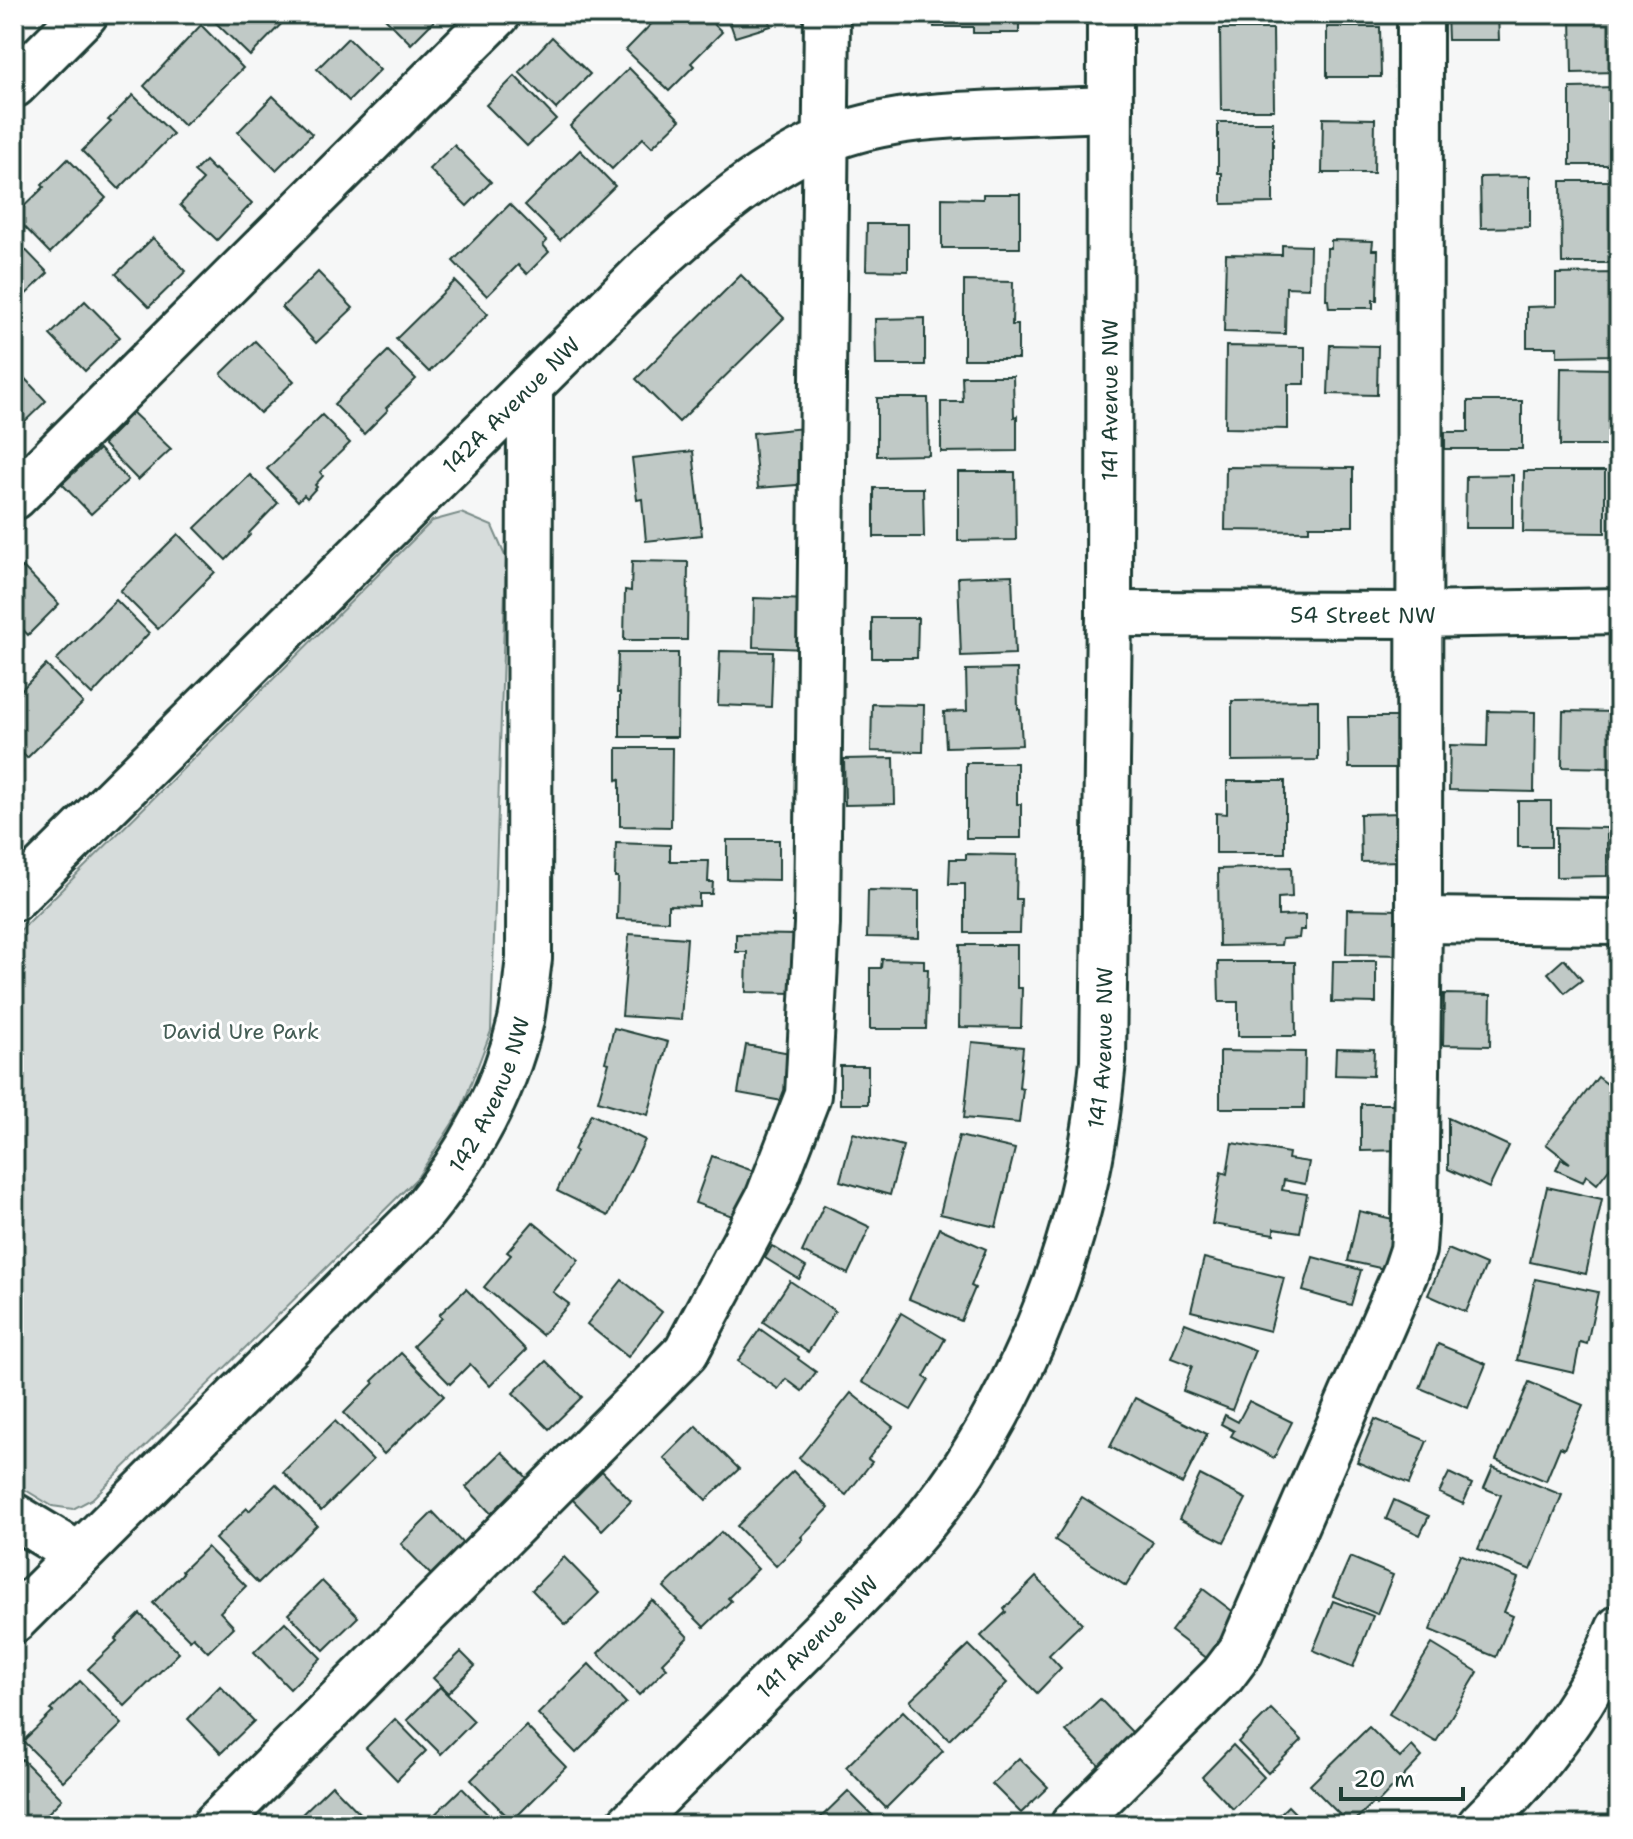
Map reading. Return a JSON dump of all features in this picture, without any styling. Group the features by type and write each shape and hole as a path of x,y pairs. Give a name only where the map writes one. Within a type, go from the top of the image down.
{"street":[{"path":"14,85 85,14"},
{"path":"14,497 498,14"},
{"path":"215,1825 686,1352 768,1198 808,1095 817,924 827,14"},
{"name":"141 Avenue NW","path":"629,1825 900,1553 964,1468 1015,1379 1038,1330 1073,1229 1096,1124 1103,1061 1109,614 1110,14"},
{"path":"1073,1825 1223,1675 1241,1651 1413,1250 1419,920 1420,14"},
{"name":"142A Avenue NW","path":"14,898 650,267 699,223 746,187 786,160 826,140 866,127 952,115 1110,109"},
{"name":"142 Avenue NW","path":"14,1620 420,1215 446,1184 488,1113 521,1019 529,959 530,386"},
{"name":"54 Street NW","path":"1109,614 1418,615 1619,611"},
{"path":"1419,920 1619,922"},
{"path":"14,1516 79,1555"},
{"path":"1480,1825 1524,1780 1559,1735 1590,1686 1619,1628"}],"green space":[{"name":"David Ure Park","path":"461,513 492,526 506,558 491,1031 461,1110 417,1178 92,1499 73,1509 52,1506 14,1483 14,937 432,521"}],"building":[{"path":"219,14 291,14 250,56 213,20"},
{"path":"381,14 441,14 411,44"},
{"path":"661,14 704,14 722,32 669,91 626,50"},
{"path":"727,14 792,14 769,21 771,26 735,37"},
{"path":"934,14 1019,14 1019,33 973,33 973,27 934,27"},
{"path":"1221,14 1276,14 1276,16 1221,17"},
{"path":"1356,14 1406,14 1406,20 1356,20"},
{"path":"1447,14 1498,14 1499,40 1448,40"},
{"path":"1571,14 1619,14 1619,72 1572,73"},
{"path":"201,25 243,68 184,126 144,86"},
{"path":"1327,27 1380,27 1381,77 1327,77"},
{"path":"1220,29 1273,29 1274,110 1221,110"},
{"path":"552,37 590,74 556,109 519,72"},
{"path":"348,38 380,70 349,101 317,69"},
{"path":"629,68 680,120 652,147 643,138 612,169 570,126"},
{"path":"515,76 556,119 527,146 486,105"},
{"path":"1619,87 1619,165 1570,165 1570,88"},
{"path":"133,95 173,134 119,189 82,151"},
{"path":"273,96 312,134 276,170 238,132"},
{"path":"1323,118 1375,119 1374,173 1322,173"},
{"path":"1218,122 1273,122 1273,203 1222,204 1222,173 1218,173"},
{"path":"454,145 491,182 467,206 429,169"},
{"path":"580,150 615,186 560,240 525,205"},
{"path":"68,159 106,198 50,253 14,216"},
{"path":"205,161 252,203 217,240 180,205 203,180 194,172"},
{"path":"1530,176 1530,227 1481,228 1480,177"},
{"path":"1561,181 1619,181 1619,263 1562,263"},
{"path":"983,194 1020,194 1020,248 942,248 942,198 983,199"},
{"path":"510,204 547,241 543,245 549,252 527,274 518,265 487,296 453,261"},
{"path":"867,224 908,224 908,271 866,270"},
{"path":"14,238 48,273 14,306"},
{"path":"153,238 186,271 149,307 116,274"},
{"path":"1331,240 1373,241 1372,250 1378,250 1377,300 1373,300 1373,308 1329,308 1326,300 1327,248 1331,248"},
{"path":"1282,245 1310,246 1309,288 1286,287 1285,334 1224,332 1226,254 1282,255"},
{"path":"318,272 353,308 316,343 282,307"},
{"path":"1617,273 1617,355 1557,356 1557,347 1527,347 1527,307 1556,306 1556,274"},
{"path":"741,275 784,318 679,422 636,379"},
{"path":"455,281 488,314 429,372 396,339"},
{"path":"964,281 1013,282 1012,325 1018,325 1018,359 964,359"},
{"path":"85,301 120,337 85,371 50,335"},
{"path":"925,318 925,365 876,365 875,319"},
{"path":"255,341 294,381 260,413 221,374"},
{"path":"1330,345 1378,346 1377,395 1328,394"},
{"path":"1226,346 1305,347 1305,384 1288,384 1288,429 1225,428"},
{"path":"388,351 416,379 364,434 334,404"},
{"path":"14,367 46,401 14,432"},
{"path":"1561,368 1616,369 1616,446 1560,446"},
{"path":"962,376 1013,376 1017,451 941,452 941,402 963,402"},
{"path":"877,398 928,398 929,455 877,456"},
{"path":"1468,401 1522,401 1522,449 1445,449 1445,432 1468,432"},
{"path":"130,410 171,449 138,480 103,444 124,423 120,419"},
{"path":"322,415 350,443 320,472 323,476 315,485 317,487 307,498 304,495 298,501 267,469"},
{"path":"804,428 810,484 758,488 753,433"},
{"path":"99,449 128,480 91,514 62,484"},
{"path":"693,451 702,535 646,541 642,499 637,500 632,458"},
{"path":"1226,467 1353,468 1353,526 1309,526 1309,531 1225,530"},
{"path":"1524,471 1605,471 1605,533 1523,532"},
{"path":"958,472 1015,472 1016,540 958,541"},
{"path":"250,475 278,503 226,560 195,528"},
{"path":"1513,475 1513,528 1465,528 1466,476"},
{"path":"874,488 923,488 924,537 874,537"},
{"path":"178,534 215,572 158,629 120,591"},
{"path":"632,561 688,562 687,640 624,640 625,590 631,591"},
{"path":"23,567 59,604 28,635 14,620 14,576"},
{"path":"1012,575 1015,654 961,656 958,577"},
{"path":"754,598 809,600 807,649 753,647"},
{"path":"116,600 149,633 92,695 56,660"},
{"path":"872,618 918,618 917,658 872,658"},
{"path":"14,626 23,635 14,644"},
{"path":"720,651 773,652 771,707 718,705"},
{"path":"618,653 678,653 677,737 620,737"},
{"path":"46,665 83,703 27,758 14,745 14,697"},
{"path":"1017,669 1022,745 946,747 944,712 967,711 966,670"},
{"path":"1318,700 1318,760 1232,761 1232,701"},
{"path":"872,704 924,705 923,752 871,751"},
{"path":"1488,711 1535,712 1534,792 1449,790 1450,745 1487,746"},
{"path":"1563,711 1619,712 1619,768 1562,767"},
{"path":"1348,717 1403,717 1403,768 1349,768"},
{"path":"617,748 672,748 671,827 620,826"},
{"path":"894,758 895,804 845,805 844,759"},
{"path":"966,763 1017,763 1021,838 966,838"},
{"path":"14,764 22,772 14,779"},
{"path":"1227,781 1285,781 1285,853 1216,853 1216,813 1227,814"},
{"path":"1518,801 1551,801 1551,847 1518,847"},
{"path":"1403,813 1403,861 1361,862 1360,814"},
{"path":"1556,827 1607,828 1607,876 1556,877"},
{"path":"727,840 779,840 779,880 727,879"},
{"path":"616,843 670,845 670,861 709,861 708,882 713,882 712,894 699,894 699,906 668,905 668,921 617,919"},
{"path":"966,854 1017,855 1016,899 1021,899 1020,933 965,933 965,884 949,884 950,859 966,859"},
{"path":"1291,867 1292,897 1278,898 1278,916 1305,915 1305,930 1300,930 1299,938 1282,939 1281,945 1219,946 1218,869"},
{"path":"868,890 919,891 919,938 867,937"},
{"path":"1347,909 1404,910 1403,955 1346,954"},
{"path":"629,934 687,938 681,1020 622,1016"},
{"path":"736,934 797,935 796,993 746,992 747,952 736,952"},
{"path":"960,945 1017,945 1017,988 1022,988 1021,1028 959,1027"},
{"path":"882,959 924,960 924,969 928,969 926,1029 870,1029 870,968 881,968"},
{"path":"1564,959 1582,980 1565,993 1548,973"},
{"path":"1333,961 1376,961 1376,1003 1332,1002"},
{"path":"1218,962 1295,962 1296,1036 1238,1036 1238,1002 1219,1002"},
{"path":"1444,994 1491,995 1490,1046 1443,1045"},
{"path":"614,1028 668,1042 648,1115 598,1101 609,1063 605,1062"},
{"path":"972,1042 1023,1047 1019,1123 964,1118"},
{"path":"746,1045 796,1054 788,1102 738,1093"},
{"path":"1336,1048 1374,1049 1373,1076 1335,1075"},
{"path":"1220,1051 1305,1052 1304,1108 1220,1108"},
{"path":"840,1066 868,1066 868,1104 840,1104"},
{"path":"1598,1077 1619,1093 1619,1156 1597,1184 1586,1175 1583,1182 1556,1170 1561,1159 1570,1163 1546,1144"},
{"path":"1361,1104 1409,1104 1409,1150 1361,1151"},
{"path":"591,1114 645,1140 608,1216 557,1191"},
{"path":"1448,1118 1509,1146 1489,1188 1448,1169"},
{"path":"853,1133 903,1146 890,1195 840,1181"},
{"path":"959,1136 1015,1149 996,1227 940,1214"},
{"path":"1232,1143 1289,1153 1288,1159 1309,1162 1305,1184 1284,1180 1282,1190 1307,1194 1300,1232 1274,1228 1274,1234 1212,1224 1221,1172 1227,1174"},
{"path":"712,1156 756,1172 738,1218 695,1203"},
{"path":"1547,1187 1602,1199 1586,1274 1530,1262"},
{"path":"824,1205 870,1227 848,1274 802,1252"},
{"path":"1359,1211 1401,1221 1389,1270 1348,1261"},
{"path":"533,1222 579,1260 553,1292 569,1304 542,1335 484,1287 511,1255 507,1252"},
{"path":"939,1228 986,1249 971,1286 975,1288 961,1321 909,1299"},
{"path":"772,1246 806,1267 799,1279 765,1258"},
{"path":"1448,1249 1486,1265 1466,1312 1428,1295"},
{"path":"1313,1257 1361,1270 1351,1305 1303,1291"},
{"path":"1204,1258 1284,1278 1270,1331 1191,1311"},
{"path":"1535,1279 1598,1292 1587,1344 1580,1342 1574,1373 1517,1360"},
{"path":"622,1280 662,1312 628,1357 587,1324"},
{"path":"790,1281 835,1311 808,1352 763,1322"},
{"path":"466,1289 526,1350 490,1386 470,1364 450,1384 413,1346"},
{"path":"901,1313 945,1339 924,1377 929,1380 911,1410 862,1382"},
{"path":"1185,1323 1255,1350 1232,1410 1183,1391 1192,1366 1171,1358"},
{"path":"760,1329 816,1372 802,1391 786,1379 778,1389 738,1361"},
{"path":"1438,1344 1486,1364 1468,1408 1420,1388"},
{"path":"401,1353 444,1396 384,1454 344,1413"},
{"path":"546,1361 582,1397 549,1429 513,1393"},
{"path":"1529,1382 1583,1405 1546,1481 1496,1460"},
{"path":"851,1393 893,1427 868,1459 872,1462 846,1495 799,1458"},
{"path":"1135,1398 1207,1434 1182,1484 1110,1447"},
{"path":"1249,1401 1292,1422 1274,1458 1231,1436 1234,1431 1221,1424 1225,1415 1238,1422"},
{"path":"1375,1419 1427,1441 1409,1484 1357,1462"},
{"path":"335,1421 373,1460 321,1511 283,1472"},
{"path":"696,1426 739,1469 706,1500 664,1458"},
{"path":"502,1452 534,1485 498,1521 466,1487"},
{"path":"1493,1467 1562,1495 1531,1570 1478,1549 1501,1495 1484,1488"},
{"path":"602,1471 631,1501 602,1530 572,1499"},
{"path":"793,1471 829,1508 776,1566 737,1526"},
{"path":"1449,1473 1472,1484 1463,1504 1439,1493"},
{"path":"1200,1475 1246,1499 1224,1542 1179,1519"},
{"path":"276,1484 317,1525 258,1583 215,1539"},
{"path":"1082,1497 1153,1542 1126,1586 1055,1540"},
{"path":"1394,1500 1429,1516 1420,1535 1386,1519"},
{"path":"433,1512 469,1550 437,1581 401,1544"},
{"path":"721,1532 758,1569 704,1627 664,1587"},
{"path":"207,1547 246,1586 220,1612 234,1627 208,1652 193,1637 190,1640 153,1603"},
{"path":"1460,1554 1518,1578 1504,1612 1513,1616 1496,1657 1430,1630"},
{"path":"564,1557 599,1593 566,1625 532,1590"},
{"path":"1350,1557 1393,1575 1377,1614 1333,1596"},
{"path":"1036,1577 1082,1623 1049,1655 1061,1668 1037,1693 981,1636"},
{"path":"322,1581 358,1617 324,1650 288,1614"},
{"path":"1203,1589 1244,1620 1212,1662 1171,1631"},
{"path":"652,1600 688,1637 662,1663 667,1668 639,1695 598,1653"},
{"path":"1333,1601 1373,1616 1353,1667 1313,1650"},
{"path":"140,1614 179,1653 125,1706 88,1669"},
{"path":"285,1622 321,1658 290,1689 254,1652"},
{"path":"1432,1644 1478,1672 1436,1742 1389,1714"},
{"path":"969,1645 1007,1683 949,1740 910,1701"},
{"path":"461,1652 475,1666 448,1693 433,1678"},
{"path":"589,1664 626,1703 576,1753 538,1714"},
{"path":"80,1681 122,1724 63,1781 23,1741"},
{"path":"220,1686 254,1721 221,1753 188,1719"},
{"path":"440,1687 474,1721 441,1754 407,1720"},
{"path":"1100,1699 1134,1734 1101,1767 1066,1731"},
{"path":"1271,1709 1302,1740 1268,1773 1238,1742"},
{"path":"903,1711 943,1751 886,1808 846,1767"},
{"path":"395,1719 426,1751 397,1780 366,1748"},
{"path":"526,1726 566,1767 512,1821 471,1780"},
{"path":"1369,1727 1400,1758 1412,1746 1422,1757 1376,1805 1374,1802 1350,1825 1310,1785"},
{"path":"1233,1745 1264,1777 1233,1809 1202,1777"},
{"path":"1019,1758 1048,1787 1021,1813 992,1784"},
{"path":"22,1759 62,1799 36,1825 14,1825 14,1767"},
{"path":"332,1785 369,1825 299,1825 295,1821"},
{"path":"462,1788 498,1825 424,1825"},
{"path":"848,1791 882,1825 813,1825"},
{"path":"1288,1806 1307,1825 1269,1825"}]}
